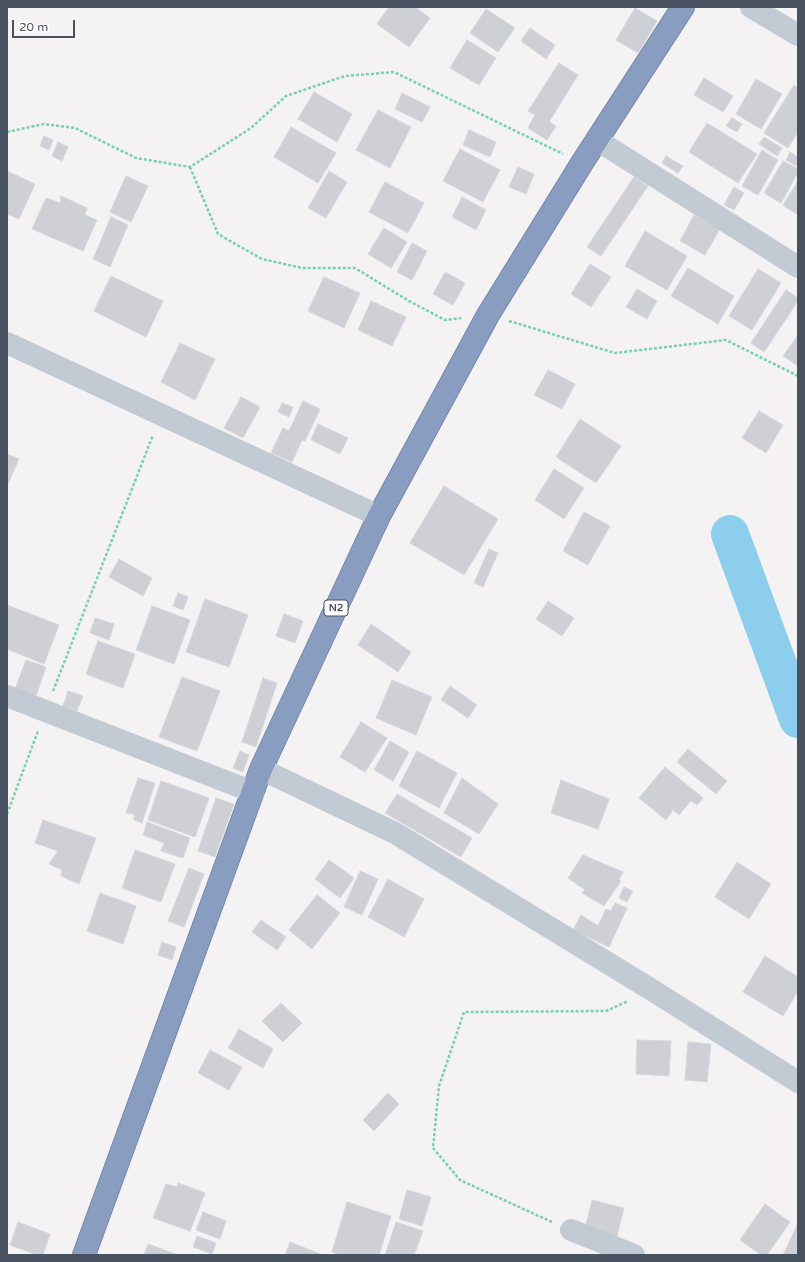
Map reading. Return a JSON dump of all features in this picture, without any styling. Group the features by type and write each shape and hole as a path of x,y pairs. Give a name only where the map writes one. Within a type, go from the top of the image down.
{"highway":[{"name":"N2","path":"84,1255 261,769 379,516 488,315 582,163 683,7"}],"street":[{"path":"751,7 798,35"},
{"path":"597,140 798,267"},
{"path":"7,343 379,516"},
{"path":"7,696 253,792"},
{"path":"261,769 395,833 652,990 798,1082"},
{"path":"571,1230 634,1255"}],"path":[{"path":"7,132 44,124 76,128 136,158 190,167 251,128 286,96 345,76 394,72 582,163"},
{"path":"7,814 45,710 161,414"},
{"path":"571,1230 460,1180 433,1148 438,1086 464,1012 606,1012 652,990"}],"building":[{"path":"389,7 415,7 430,18 409,47 377,24"},
{"path":"635,8 657,21 638,53 616,40"},
{"path":"486,9 515,28 498,52 470,33"},
{"path":"530,28 555,45 546,59 521,41"},
{"path":"467,40 496,58 479,85 450,68"},
{"path":"559,63 578,75 549,122 556,126 547,140 528,128 535,115 528,111"},
{"path":"704,78 733,96 723,112 694,95"},
{"path":"756,79 782,94 761,129 736,114"},
{"path":"794,85 798,88 798,132 788,148 764,133"},
{"path":"314,92 352,114 337,142 298,119"},
{"path":"402,93 430,107 422,122 395,109"},
{"path":"378,110 411,127 390,168 356,150"},
{"path":"732,118 742,124 737,132 726,126"},
{"path":"707,123 757,154 738,183 689,152"},
{"path":"291,127 336,153 318,183 274,157"},
{"path":"469,130 496,142 490,157 463,145"},
{"path":"44,136 53,140 49,150 40,146"},
{"path":"764,137 782,148 777,156 759,144"},
{"path":"58,142 68,147 62,161 52,156"},
{"path":"460,149 500,170 483,202 443,181"},
{"path":"762,150 778,160 758,195 742,186"},
{"path":"790,152 798,157 796,166 786,160"},
{"path":"666,156 683,166 678,173 662,163"},
{"path":"783,161 798,169 798,172 781,203 764,193"},
{"path":"518,167 534,174 526,194 509,187"},
{"path":"7,171 35,184 19,219 7,214"},
{"path":"329,171 347,182 326,218 308,208"},
{"path":"126,176 148,186 131,222 110,212"},
{"path":"634,177 648,186 601,256 587,247"},
{"path":"798,181 798,215 783,205"},
{"path":"385,182 424,203 408,233 369,212"},
{"path":"734,187 744,193 734,210 724,205"},
{"path":"61,196 87,208 85,215 97,220 83,251 32,229 46,198 60,203"},
{"path":"462,197 486,210 476,230 452,217"},
{"path":"694,215 720,229 705,255 680,241"},
{"path":"111,217 128,225 110,267 93,259"},
{"path":"384,228 407,242 391,268 368,254"},
{"path":"645,231 687,256 667,290 625,266"},
{"path":"412,243 427,251 412,280 397,272"},
{"path":"590,264 611,277 591,307 571,294"},
{"path":"688,268 734,296 718,324 671,296"},
{"path":"758,269 781,283 752,330 729,316"},
{"path":"445,272 465,283 453,305 433,294"},
{"path":"111,276 163,301 146,337 94,311"},
{"path":"324,277 360,293 344,328 308,311"},
{"path":"637,289 657,301 647,319 626,307"},
{"path":"786,290 798,298 798,301 764,352 751,343"},
{"path":"371,301 406,317 392,346 358,330"},
{"path":"798,335 798,366 783,356"},
{"path":"180,343 215,359 195,400 161,382"},
{"path":"548,370 575,384 562,409 534,395"},
{"path":"241,397 260,407 243,438 224,428"},
{"path":"303,401 320,409 305,441 302,440 292,462 271,453 283,428 289,431"},
{"path":"282,403 293,407 289,417 278,412"},
{"path":"759,411 783,425 766,453 742,438"},
{"path":"580,419 621,446 596,483 556,457"},
{"path":"318,424 348,438 340,454 311,440"},
{"path":"7,454 19,459 7,486"},
{"path":"554,469 584,488 564,519 535,500"},
{"path":"444,486 498,519 464,575 410,543"},
{"path":"584,512 610,526 588,565 563,551"},
{"path":"489,549 498,553 483,587 474,583"},
{"path":"119,559 152,578 143,596 109,577"},
{"path":"178,593 188,597 183,610 173,606"},
{"path":"205,599 248,615 229,667 186,652"},
{"path":"548,601 574,618 562,636 536,619"},
{"path":"7,605 59,625 44,664 7,649"},
{"path":"152,606 190,620 174,664 136,650"},
{"path":"284,614 303,621 295,643 276,636"},
{"path":"95,618 114,624 109,640 90,633"},
{"path":"371,624 411,652 398,672 358,645"},
{"path":"98,641 135,654 123,688 86,674"},
{"path":"26,660 46,667 36,696 15,689"},
{"path":"182,677 220,691 197,751 159,737"},
{"path":"263,678 277,683 256,747 242,742"},
{"path":"392,680 432,697 416,735 376,718"},
{"path":"450,686 477,705 468,718 441,700"},
{"path":"68,691 83,696 77,711 63,706"},
{"path":"361,722 387,738 365,772 340,757"},
{"path":"390,741 409,752 393,781 374,770"},
{"path":"688,749 727,781 716,794 677,762"},
{"path":"240,751 249,755 243,772 233,768"},
{"path":"417,751 457,773 439,808 399,786"},
{"path":"665,767 703,798 697,805 691,801 679,815 673,810 666,820 639,798"},
{"path":"138,778 155,783 142,823 134,820 134,814 126,813"},
{"path":"462,778 498,804 479,834 444,813"},
{"path":"561,780 609,799 598,829 551,813"},
{"path":"161,781 209,798 195,837 148,820"},
{"path":"397,794 472,838 461,857 385,813"},
{"path":"216,798 234,804 215,857 198,851"},
{"path":"43,820 96,838 79,884 61,876 62,870 49,864 58,851 35,843"},
{"path":"147,822 190,838 183,858 161,851 164,843 143,835"},
{"path":"135,850 175,864 161,902 122,888"},
{"path":"583,855 623,872 619,880 621,881 604,906 582,893 585,890 568,878"},
{"path":"329,860 354,878 340,898 315,879"},
{"path":"737,862 771,884 749,919 715,897"},
{"path":"189,868 204,874 184,927 168,921"},
{"path":"360,871 378,879 362,915 344,907"},
{"path":"388,879 424,899 404,937 368,917"},
{"path":"624,887 633,891 627,902 619,898"},
{"path":"100,893 136,906 123,944 87,931"},
{"path":"317,895 340,913 312,949 289,930"},
{"path":"615,903 627,908 609,947 573,930 581,915 598,926 606,909 611,911"},
{"path":"261,920 286,937 277,950 252,932"},
{"path":"162,942 176,947 172,960 158,955"},
{"path":"765,956 798,977 798,991 783,1016 743,992"},
{"path":"281,1003 302,1023 283,1042 262,1021"},
{"path":"239,1029 273,1049 263,1068 228,1048"},
{"path":"637,1040 671,1041 669,1076 636,1074"},
{"path":"688,1042 711,1044 707,1082 685,1080"},
{"path":"210,1050 242,1067 229,1090 198,1073"},
{"path":"388,1093 399,1104 374,1131 363,1120"},
{"path":"178,1183 205,1193 190,1231 153,1218 166,1184 177,1187"},
{"path":"407,1190 431,1197 422,1226 399,1219"},
{"path":"592,1200 624,1208 616,1240 584,1232"},
{"path":"347,1202 391,1216 379,1255 341,1255 332,1252"},
{"path":"765,1204 790,1222 767,1255 761,1255 740,1240"},
{"path":"203,1212 226,1221 220,1239 196,1230"},
{"path":"18,1222 50,1234 43,1255 37,1255 10,1245"},
{"path":"396,1222 423,1231 414,1255 385,1255"},
{"path":"798,1223 798,1255 783,1255"},
{"path":"197,1236 216,1243 212,1254 193,1247"},
{"path":"290,1242 323,1255 285,1255"},
{"path":"148,1244 178,1255 144,1255"}],"waterway":[{"path":"730,534 798,719"}]}
